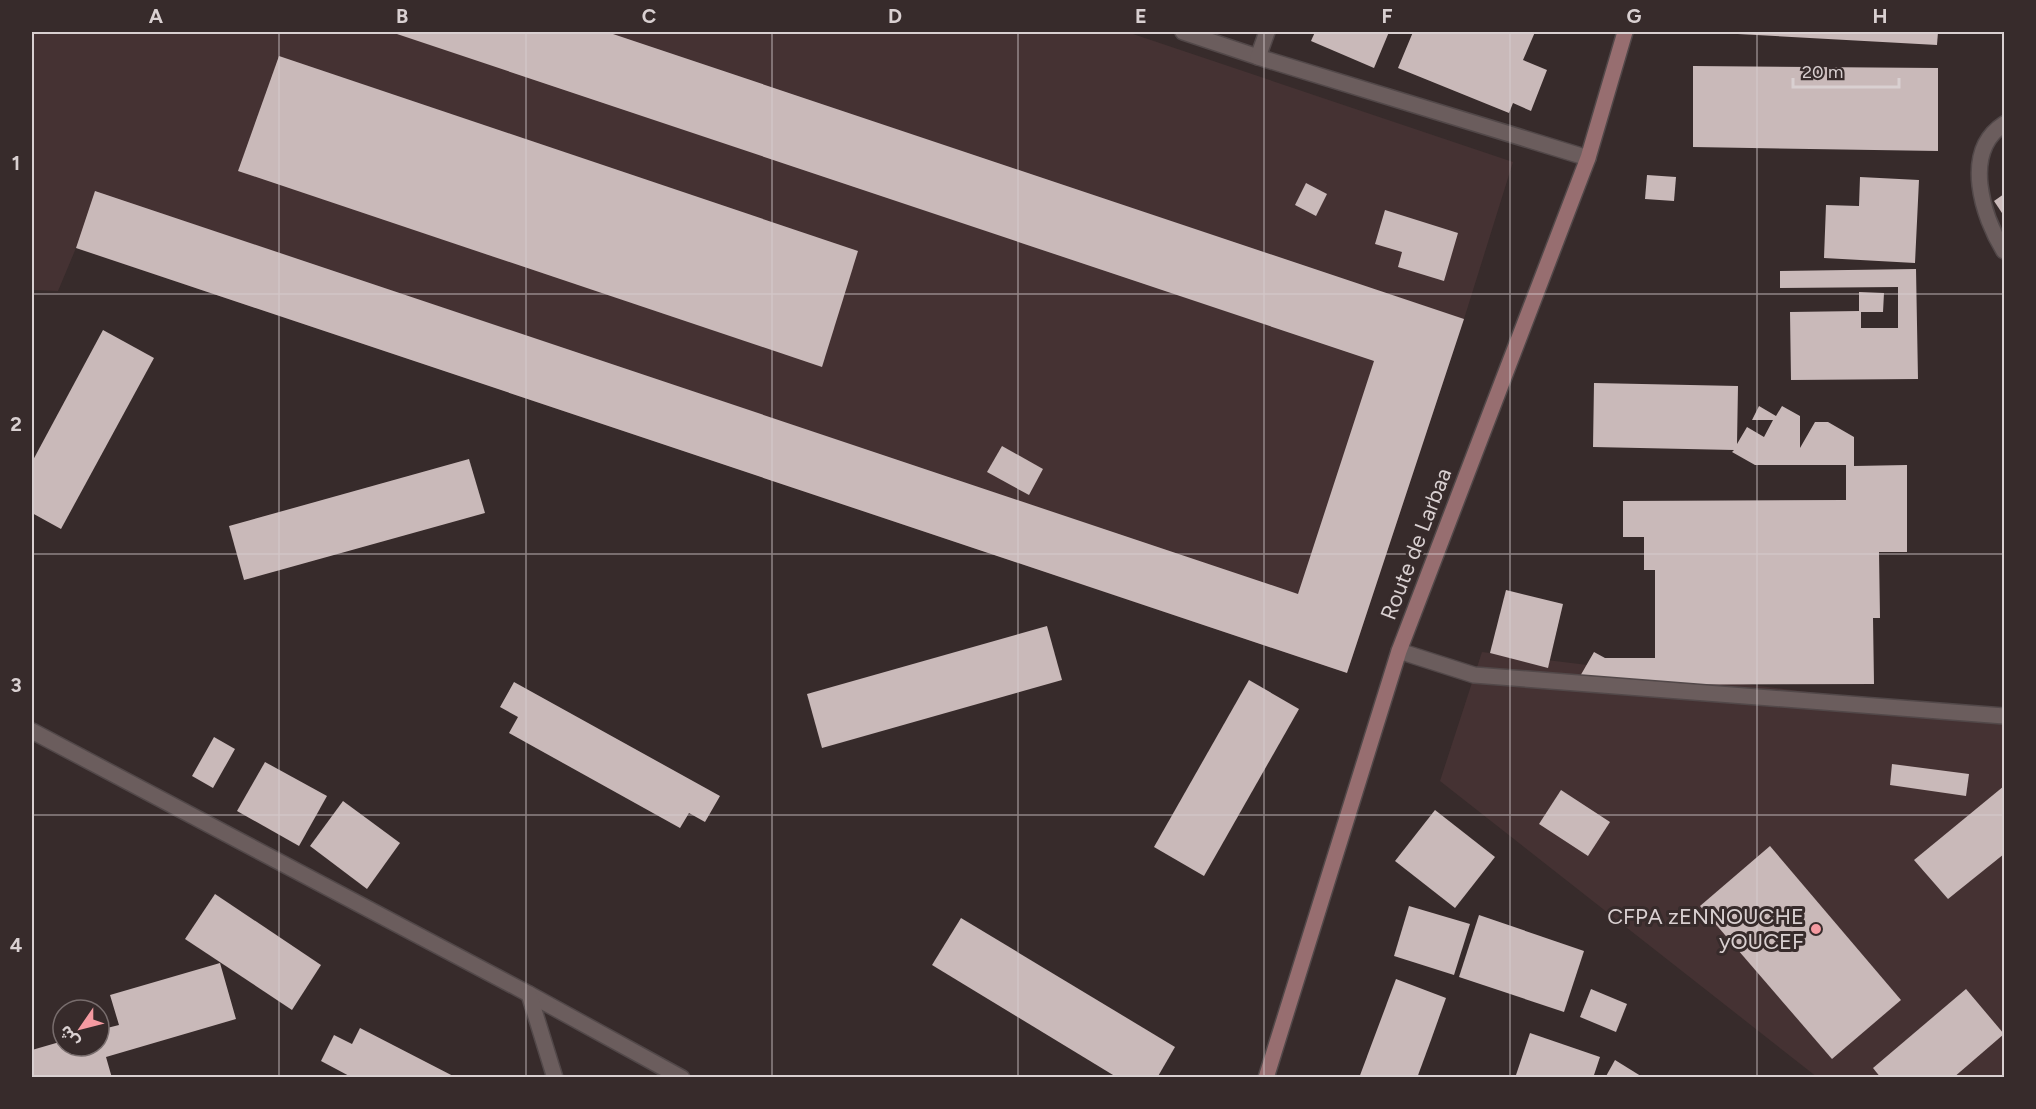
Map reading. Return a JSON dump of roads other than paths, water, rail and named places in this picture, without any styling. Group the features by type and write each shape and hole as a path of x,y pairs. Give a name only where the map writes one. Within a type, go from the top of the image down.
{"main road":[{"name":"Route de Larbaa","path":"1266,1077 1399,651 1588,158 1625,32"}],"street":[{"path":"1183,32 1588,158"},
{"path":"1258,57 1267,32"},
{"path":"2004,124 1985,146 1979,171 1985,211 2004,251"},
{"path":"1399,651 1474,675 2004,716"},
{"path":"32,731 682,1077"},
{"path":"529,994 555,1077"}],"place":[{"name":"CFPA zENNOUCHE yOUCEF","path":"1816,929"}]}
